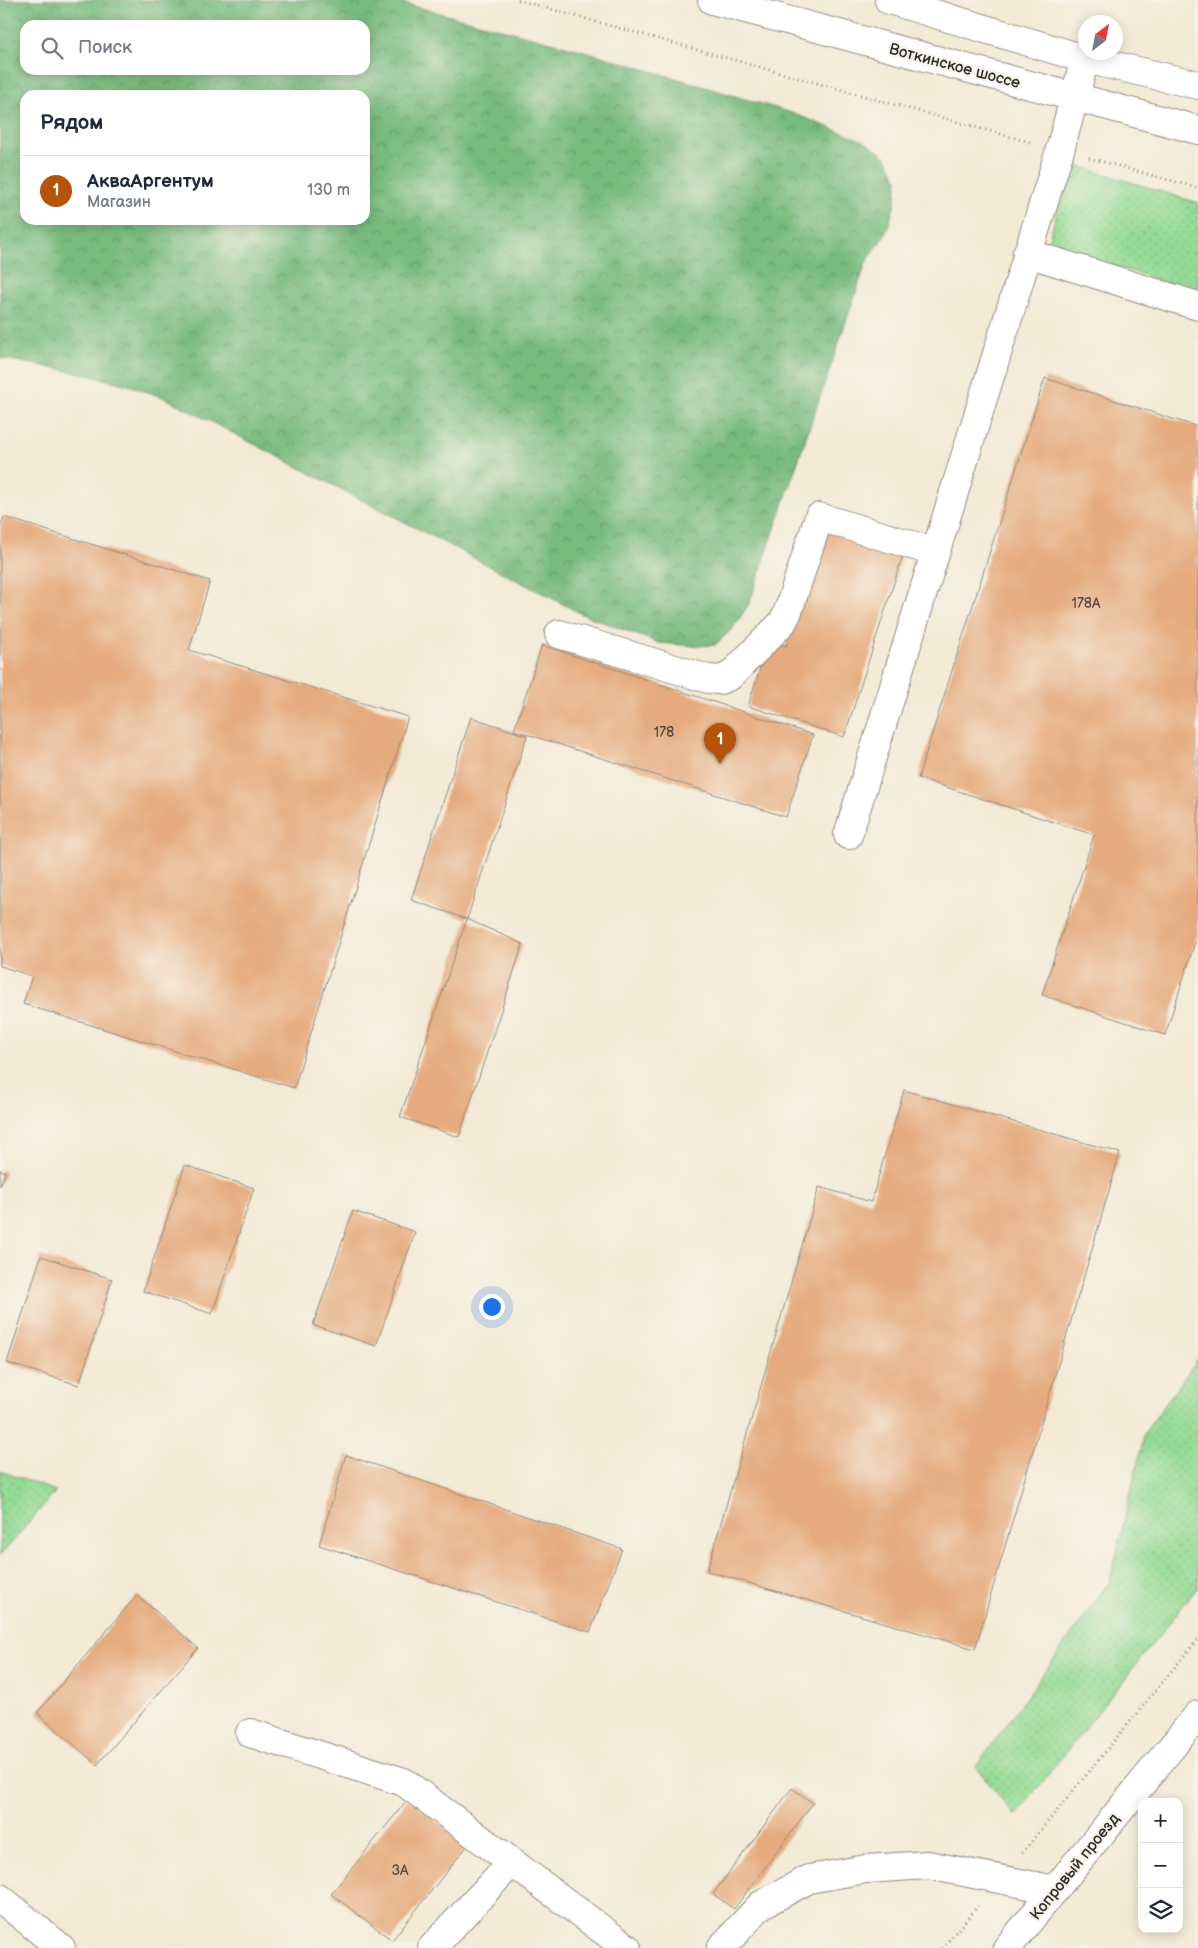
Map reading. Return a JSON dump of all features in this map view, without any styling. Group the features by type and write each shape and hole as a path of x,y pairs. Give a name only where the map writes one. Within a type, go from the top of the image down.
{"main road":[{"name":"Воткинское шоссе","path":"712,0 1198,130"},
{"path":"889,0 1078,57"},
{"path":"848,835 1060,150 1085,60"},
{"path":"1089,60 1198,85"},
{"path":"1027,252 1198,306"},
{"path":"559,634 708,679 720,680 730,676 774,633 784,618 819,517 935,552"},
{"name":"Копровый проезд","path":"1007,1948 1198,1715"},
{"path":"250,1733 404,1782 627,1948"},
{"path":"432,1948 511,1863"},
{"path":"721,1948 760,1905 809,1879 866,1869 928,1865 1055,1890"},
{"path":"0,1898 61,1948"}],"path":[{"path":"518,0 1198,188"},
{"path":"942,1948 1198,1639"}],"green space":[{"path":"0,0 391,0 581,50 792,113 864,141 886,157 898,180 895,204 886,233 866,263 749,604 733,628 715,645 694,646 659,643 584,615 165,398 128,385 80,373 0,358"},
{"path":"1072,164 1198,203 1198,292 1047,245"},
{"path":"1198,1359 1198,1587 1015,1816 976,1767 1110,1581 1145,1432"},
{"path":"0,1471 56,1491 0,1556"}],"building":[{"path":"1045,378 1198,427 1198,933 1165,1035 1042,995 1094,835 918,778"},
{"path":"4,517 210,581 189,650 408,717 294,1088 23,1004 32,976 0,966 0,528"},
{"path":"823,529 903,555 844,737 748,706 769,641 786,646"},
{"path":"542,645 813,735 786,817 514,730"},
{"path":"471,717 527,736 467,919 411,900"},
{"path":"467,919 523,944 459,1137 400,1117"},
{"path":"904,1090 1120,1153 975,1649 707,1571 819,1187 871,1202"},
{"path":"185,1165 254,1188 212,1314 143,1291"},
{"path":"0,1170 5,1172 0,1186"},
{"path":"353,1211 415,1232 376,1346 313,1325"},
{"path":"41,1256 112,1279 79,1385 7,1363"},
{"path":"346,1455 622,1549 590,1632 319,1545"},
{"path":"137,1595 198,1648 97,1765 37,1713"},
{"path":"792,1788 813,1803 734,1909 713,1894"},
{"path":"408,1799 468,1845 392,1940 331,1894"}],"place":[{"name":"АкваАргентум","path":"720,764"}]}
